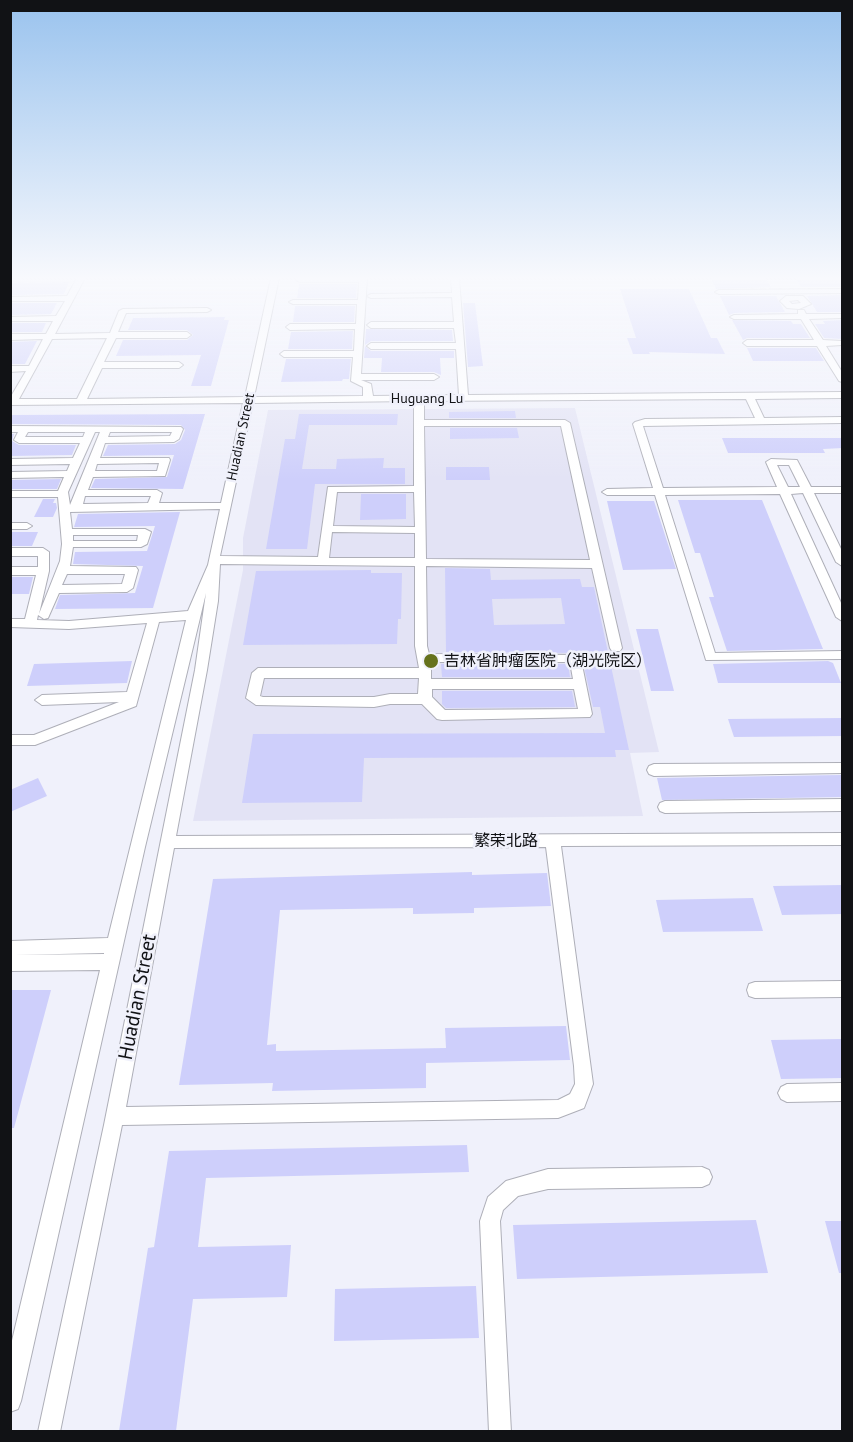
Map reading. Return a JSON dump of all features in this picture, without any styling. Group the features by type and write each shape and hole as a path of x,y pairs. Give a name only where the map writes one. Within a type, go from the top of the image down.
{"street":[{"path":"12,402 46,345"},
{"path":"81,401 108,345"},
{"name":"Huadian Street","path":"49,1431 169,842 201,670 212,601 214,560 261,345"},
{"path":"359,345 356,381 368,386 368,399"},
{"path":"821,345 843,379"},
{"path":"371,346 459,346 464,399"},
{"path":"284,354 358,354"},
{"path":"99,365 179,364"},
{"path":"10,369 33,368"},
{"path":"356,377 434,377"},
{"name":"Huguang Lu","path":"12,402 843,395"},
{"path":"749,396 761,421"},
{"path":"419,399 421,646 424,658 425,699"},
{"path":"843,420 645,422 638,424 710,657 843,656"},
{"path":"419,423 565,423 616,648"},
{"path":"10,429 24,429 19,440 89,434 178,429 174,439 103,434"},
{"path":"71,508 63,494 89,434"},
{"path":"44,615 62,570 71,508 81,493 103,434"},
{"path":"88,474 160,474 165,460 93,461"},
{"path":"10,462 76,461"},
{"path":"843,562 793,462 771,462 809,545 838,598 843,617"},
{"path":"10,475 70,474"},
{"path":"323,561 332,489 420,489"},
{"path":"607,492 843,490"},
{"path":"81,493 157,493 152,507"},
{"path":"10,494 63,494"},
{"path":"71,508 226,506"},
{"path":"10,526 27,526"},
{"path":"327,530 420,530"},
{"path":"145,532 141,544 68,538 145,532"},
{"path":"809,545 834,544"},
{"path":"10,552 43,552 43,571 30,624"},
{"name":"Huadian Street","path":"10,1401 112,953 193,615 214,560"},
{"path":"214,560 597,564"},
{"path":"54,589 127,588 132,570 62,570"},
{"path":"10,571 43,571"},
{"path":"10,623 69,625 193,615"},
{"path":"10,740 35,740 130,703 154,619"},
{"path":"424,658 576,658 585,714 442,715 425,699 390,699 374,702 261,702 253,698 258,673 580,684"},
{"path":"42,699 132,697"},
{"path":"654,770 843,768"},
{"path":"665,807 843,805"},
{"name":"繁荣北路","path":"169,842 843,839"},
{"path":"115,1116 558,1109 577,1101 584,1084 583,1066 553,840"},
{"path":"10,948 112,953"},
{"path":"10,963 112,953"},
{"path":"755,990 843,989"},
{"path":"787,1093 843,1092"},
{"path":"500,1431 490,1221 495,1204 513,1188 548,1179 702,1177"}],"shaded area":[{"name":"吉林省肿瘤医院（湖光院区）","path":"575,408 659,752 630,753 643,816 193,821 243,570 243,538 268,410"}],"building":[{"path":"10,345 35,345 25,364 10,364"},
{"path":"121,345 222,345 211,386 191,386 201,355 116,356"},
{"path":"289,345 352,345 352,349 288,349"},
{"path":"466,345 480,345 483,366 468,367"},
{"path":"630,345 721,345 725,354 649,352 650,354 633,354"},
{"path":"365,346 371,351 454,351 454,358 440,358 441,375 434,372 381,372 382,358 364,358"},
{"path":"747,348 816,348 824,361 753,361"},
{"path":"286,359 351,359 349,379 281,382"},
{"path":"515,411 516,418 449,418 449,412"},
{"path":"205,414 183,489 91,488 95,479 167,477 174,455 103,456 108,445 175,444 181,440 185,430 181,425 10,424 10,415"},
{"path":"299,414 398,414 397,425 309,425 302,469 336,469 337,459 384,458 383,468 405,468 405,484 315,484 307,549 266,549 285,439 295,439"},
{"path":"450,428 517,428 519,438 450,439"},
{"path":"10,434 14,434 12,441 19,445 76,445 72,455 10,456"},
{"path":"722,438 843,438 843,448 823,449 825,453 728,453"},
{"path":"446,467 489,467 490,480 446,480"},
{"path":"61,479 57,489 10,489 10,480"},
{"path":"361,494 406,494 406,519 360,520"},
{"path":"43,499 55,499 53,503 56,503 57,508 53,517 34,517"},
{"path":"678,500 762,500 823,649 727,651 709,597 714,597 700,553 695,553"},
{"path":"607,501 654,501 676,569 623,570"},
{"path":"180,512 153,608 55,609 60,595 135,593 143,566 73,564 75,552 147,551 155,526 74,527 78,514"},
{"path":"10,532 38,532 32,546 10,546"},
{"path":"445,568 490,569 491,580 580,579 582,587 594,587 629,750 615,750 616,757 364,758 362,802 242,803 253,734 605,733 600,707 593,707 581,653 446,652","holes":["561,598 565,624 494,625 492,599"]},
{"path":"371,570 371,573 402,573 401,619 398,619 397,644 243,645 256,571"},
{"path":"10,577 33,577 29,594 10,594"},
{"path":"636,629 658,629 674,691 651,691"},
{"path":"132,661 127,683 27,686 34,664"},
{"path":"828,661 833,663 841,683 718,683 713,664"},
{"path":"441,664 568,664 570,677 442,677"},
{"path":"442,691 572,691 575,707 446,708 442,704"},
{"path":"843,718 843,736 734,737 728,719"},
{"path":"841,775 843,797 662,800 657,778"},
{"path":"38,778 47,796 10,812 10,790"},
{"path":"472,872 472,875 547,873 551,906 474,908 474,913 413,914 413,908 280,910 267,1045 276,1044 276,1051 446,1048 445,1028 566,1026 570,1060 426,1063 426,1088 272,1091 273,1083 179,1085 213,879"},
{"path":"843,885 843,914 782,915 773,886"},
{"path":"753,898 763,931 663,932 656,900"},
{"path":"10,990 51,990 14,1128 10,1128"},
{"path":"843,1039 843,1078 781,1079 771,1040"},
{"path":"467,1145 469,1172 206,1178 198,1247 291,1245 287,1297 193,1299 176,1431 119,1431 148,1248 154,1247 169,1151"},
{"path":"756,1220 768,1273 517,1279 513,1225"},
{"path":"825,1221 843,1221 843,1273 839,1273"},
{"path":"476,1286 479,1338 334,1341 335,1289"}],"place":[{"name":"吉林省肿瘤医院（湖光院区）","path":"431,661"}]}
